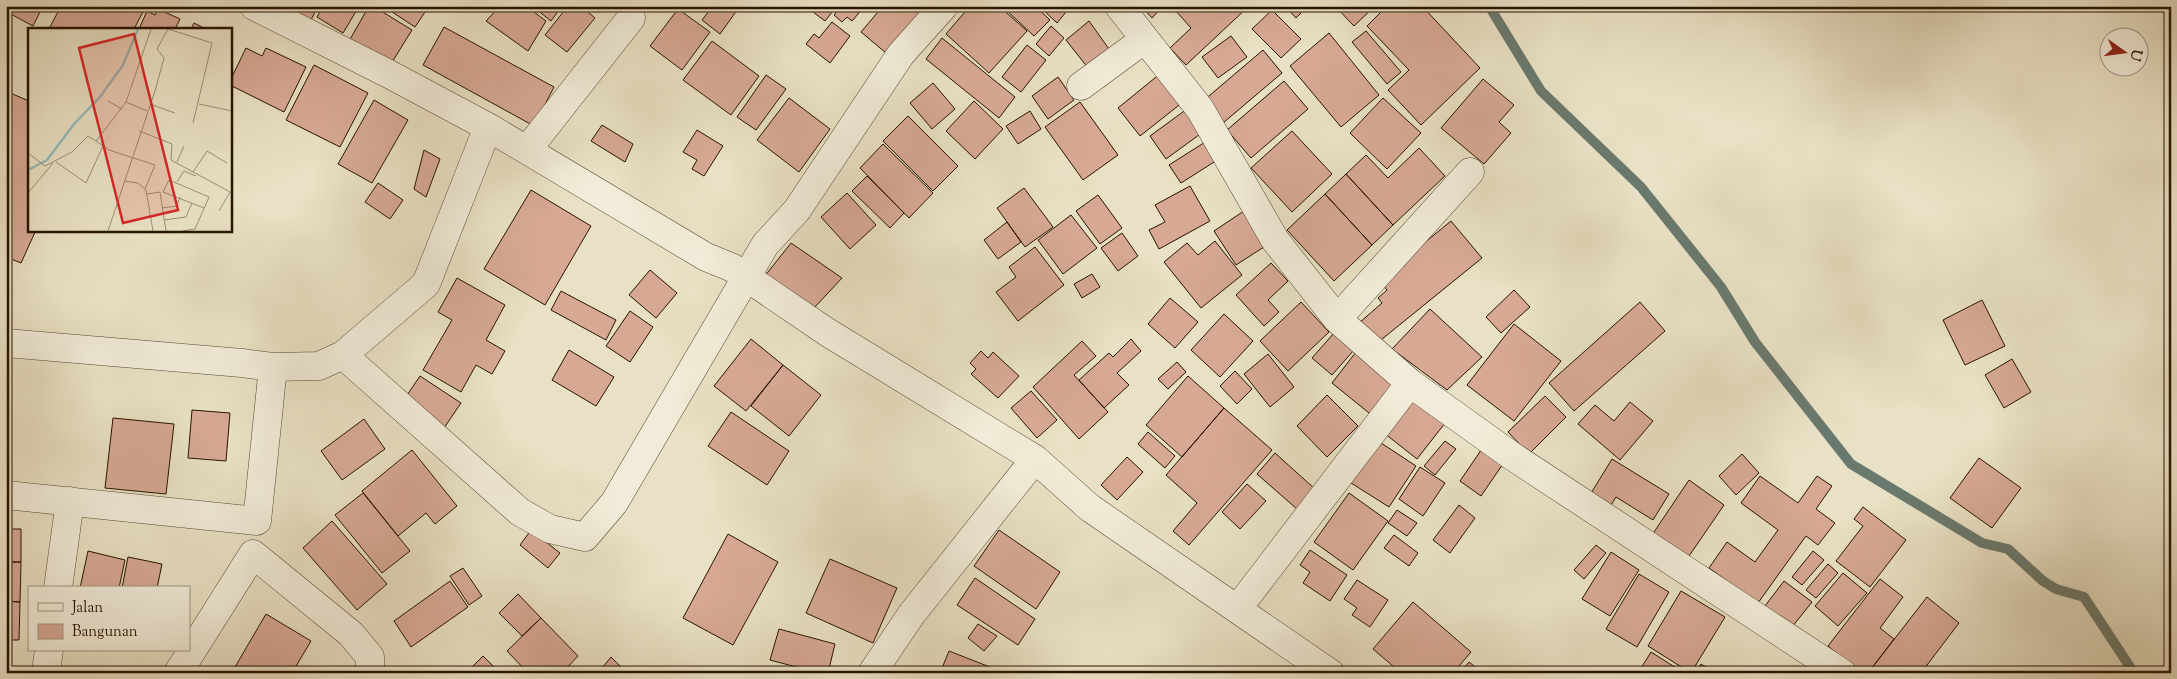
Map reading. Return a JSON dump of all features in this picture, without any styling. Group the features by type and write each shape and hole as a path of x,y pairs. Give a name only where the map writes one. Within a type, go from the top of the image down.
{"street":[{"path":"254,6 387,73 488,127 706,257 733,268 827,332 1035,459 1090,508 1330,673"},
{"path":"343,356 520,512 550,529 585,537 614,503 745,276 765,245 797,210 901,54 944,6"},
{"path":"1119,6 1200,109 1275,240 1337,319 1410,383 1512,456 1842,673"},
{"path":"527,150 631,18"},
{"path":"1081,86 1145,39"},
{"path":"6,343 273,367 319,366 343,356 426,284 488,127"},
{"path":"1337,319 1470,172"},
{"path":"178,673 253,554 273,367"},
{"path":"1238,608 1410,383"},
{"path":"872,673 911,615 1035,459"},
{"path":"6,495 257,521"},
{"path":"58,586 70,501"},
{"path":"253,554 352,634 370,656 370,673"},
{"path":"49,652 47,664 49,673"}],"building":[{"path":"10,6 43,6 33,26 7,12"},
{"path":"61,6 146,6 135,28 50,28"},
{"path":"270,6 318,6 309,24"},
{"path":"323,6 355,6 358,8 343,33 317,17"},
{"path":"369,6 373,6 412,30 389,67 348,43"},
{"path":"383,6 429,6 415,27"},
{"path":"500,6 526,6 546,21 528,51 486,21"},
{"path":"532,6 562,6 551,21"},
{"path":"568,6 581,6 595,18 567,52 545,35"},
{"path":"703,6 740,6 720,34 702,20 709,11"},
{"path":"805,6 837,6 825,21"},
{"path":"842,6 864,7 852,21 847,17 842,22 834,15"},
{"path":"883,6 912,6 926,17 892,58 861,32"},
{"path":"970,6 999,6 1027,31 989,73 946,34"},
{"path":"1035,6 1050,20 1034,36 1003,7"},
{"path":"1039,6 1071,6 1057,23"},
{"path":"1141,6 1163,6 1152,18"},
{"path":"1179,6 1249,6 1186,65 1170,48 1191,28 1175,10"},
{"path":"1285,6 1308,6 1296,18"},
{"path":"1335,6 1375,6 1354,26"},
{"path":"1387,6 1422,6 1480,68 1421,125 1388,90 1409,70 1367,26"},
{"path":"158,9 180,19 176,27 178,28 139,28 147,11 155,15"},
{"path":"678,9 710,32 682,70 650,46"},
{"path":"1272,10 1301,39 1281,58 1252,29"},
{"path":"1089,21 1114,56 1092,73 1066,40"},
{"path":"832,22 850,36 830,63 806,44 814,34 819,38"},
{"path":"194,23 204,28 192,28"},
{"path":"1051,26 1064,38 1049,56 1036,44"},
{"path":"444,27 554,87 534,126 423,65"},
{"path":"1366,31 1401,72 1387,84 1352,42"},
{"path":"1329,33 1379,95 1341,127 1290,66"},
{"path":"1231,36 1247,57 1218,78 1202,57"},
{"path":"942,38 1015,97 999,118 926,59"},
{"path":"712,41 759,76 731,115 683,80"},
{"path":"1027,45 1046,60 1021,92 1002,77"},
{"path":"246,48 262,56 266,48 306,67 284,112 231,86 231,79"},
{"path":"1263,50 1282,73 1223,123 1203,101"},
{"path":"314,65 368,93 340,147 286,120"},
{"path":"1161,73 1183,102 1140,136 1118,108"},
{"path":"766,75 786,89 756,130 737,117"},
{"path":"1058,77 1074,100 1048,119 1032,96"},
{"path":"1483,79 1514,105 1499,122 1511,133 1484,164 1441,128"},
{"path":"1284,81 1308,109 1251,158 1227,130"},
{"path":"933,83 955,109 932,129 910,103"},
{"path":"8,92 28,101 28,231 36,231 21,263 6,257"},
{"path":"789,98 830,129 799,172 757,140"},
{"path":"1383,98 1421,133 1387,169 1350,133"},
{"path":"374,100 408,120 372,183 338,164"},
{"path":"974,101 1003,129 975,159 946,131"},
{"path":"1080,102 1118,155 1083,180 1045,127"},
{"path":"1187,109 1203,132 1166,159 1150,136"},
{"path":"1030,111 1041,129 1018,144 1006,126"},
{"path":"908,116 958,166 933,191 883,141"},
{"path":"602,125 633,144 625,162 591,141"},
{"path":"697,130 723,146 704,176 692,169 697,160 683,152"},
{"path":"1292,131 1332,174 1292,212 1251,168"},
{"path":"1210,139 1222,157 1181,183 1169,165"},
{"path":"883,144 933,193 909,218 860,168"},
{"path":"1419,148 1445,176 1393,225 1346,174 1366,155 1388,178"},
{"path":"424,150 440,159 426,197 414,189"},
{"path":"1346,174 1393,225 1372,245 1325,194"},
{"path":"867,176 904,213 890,228 852,191"},
{"path":"378,183 403,200 390,219 365,202"},
{"path":"1190,186 1210,221 1159,249 1149,230 1165,222 1155,205"},
{"path":"1024,188 1053,227 1025,247 997,208"},
{"path":"531,190 591,226 545,305 484,269"},
{"path":"847,193 876,225 850,249 821,217"},
{"path":"1325,194 1372,245 1334,281 1287,230"},
{"path":"1098,195 1122,228 1100,244 1076,211"},
{"path":"1244,211 1267,245 1236,265 1214,231"},
{"path":"1071,215 1097,248 1063,274 1038,240"},
{"path":"1451,221 1482,258 1376,344 1359,323 1382,303 1378,298 1387,290 1379,280"},
{"path":"1007,222 1021,242 998,259 984,240"},
{"path":"1122,233 1138,256 1118,271 1101,248"},
{"path":"1215,241 1242,275 1201,308 1164,262 1187,243 1198,255"},
{"path":"791,243 842,278 815,307 764,277"},
{"path":"1035,247 1064,285 1018,321 996,292 1016,277 1009,267"},
{"path":"1271,263 1288,281 1268,300 1279,312 1264,326 1236,295"},
{"path":"650,270 677,293 656,318 629,295"},
{"path":"1092,274 1100,287 1082,298 1074,284"},
{"path":"457,278 505,305 486,340 505,351 492,374 476,365 461,392 423,370 452,320 438,312"},
{"path":"1514,290 1530,307 1501,333 1486,317"},
{"path":"561,291 616,320 606,340 551,310"},
{"path":"1170,298 1198,322 1175,348 1148,324"},
{"path":"1982,300 2005,346 1965,365 1943,320"},
{"path":"1301,302 1329,332 1288,371 1260,341"},
{"path":"1640,302 1665,331 1574,411 1549,383"},
{"path":"1430,309 1482,357 1447,390 1392,349"},
{"path":"630,311 653,327 630,362 606,346"},
{"path":"1224,314 1253,341 1220,377 1191,350"},
{"path":"1514,324 1561,361 1514,421 1467,385"},
{"path":"1334,333 1354,350 1332,375 1312,358"},
{"path":"751,339 783,365 746,411 714,386"},
{"path":"1131,339 1141,351 1117,373 1129,385 1104,408 1079,380 1109,353 1113,357"},
{"path":"1082,341 1096,356 1074,375 1108,412 1079,439 1033,387"},
{"path":"569,350 614,377 596,406 552,380"},
{"path":"981,351 988,358 993,352 1019,376 998,398 971,374 976,369 970,363"},
{"path":"1356,352 1398,387 1374,417 1332,383"},
{"path":"1268,354 1294,387 1270,407 1244,374"},
{"path":"2012,359 2031,392 2004,408 1985,375"},
{"path":"1177,362 1186,372 1168,389 1158,379"},
{"path":"783,365 821,395 789,436 751,406"},
{"path":"1235,371 1252,389 1237,404 1220,386"},
{"path":"420,376 461,403 444,428 403,401"},
{"path":"1188,376 1224,408 1182,457 1146,425"},
{"path":"1411,388 1449,418 1417,459 1379,429"},
{"path":"1031,391 1057,420 1037,438 1011,408"},
{"path":"1327,395 1358,426 1327,457 1297,426"},
{"path":"1545,396 1566,417 1529,454 1508,432"},
{"path":"1630,402 1653,421 1620,460 1578,424 1595,405 1614,421"},
{"path":"1224,408 1272,450 1189,545 1173,531 1197,503 1166,475"},
{"path":"192,410 230,413 226,461 188,458"},
{"path":"731,412 789,451 767,485 708,446"},
{"path":"113,418 174,424 166,494 105,488"},
{"path":"364,419 385,449 342,480 321,451"},
{"path":"1148,432 1175,456 1165,468 1138,444"},
{"path":"1375,439 1416,466 1389,507 1348,481"},
{"path":"1445,441 1456,449 1435,475 1424,466"},
{"path":"1486,443 1507,458 1481,496 1460,481"},
{"path":"412,450 457,506 435,524 426,513 398,536 362,491"},
{"path":"1275,453 1315,489 1297,509 1257,474"},
{"path":"1742,454 1759,473 1736,495 1719,476"},
{"path":"1127,457 1143,472 1117,500 1101,485"},
{"path":"1979,458 2021,488 1992,528 1950,498"},
{"path":"1612,459 1669,494 1653,520 1616,497 1608,510 1588,498"},
{"path":"1420,467 1445,483 1423,516 1399,499"},
{"path":"1760,476 1798,503 1817,476 1832,486 1816,509 1835,523 1818,545 1806,536 1758,603 1709,568 1727,542 1755,562 1778,530 1741,503"},
{"path":"1689,480 1724,505 1687,559 1652,535"},
{"path":"1247,484 1266,501 1240,529 1222,512"},
{"path":"363,493 410,551 382,573 335,515"},
{"path":"1349,493 1388,521 1353,570 1314,542"},
{"path":"1459,505 1475,518 1450,553 1433,540"},
{"path":"1863,507 1906,540 1870,587 1836,561 1863,526 1854,519"},
{"path":"1397,510 1417,523 1407,536 1388,523"},
{"path":"332,521 387,584 357,610 303,548"},
{"path":"6,529 21,529 21,562 6,562"},
{"path":"531,530 560,553 548,568 520,545"},
{"path":"999,530 1060,572 1036,609 974,566"},
{"path":"728,534 778,562 733,645 683,618"},
{"path":"1394,535 1418,553 1409,566 1384,548"},
{"path":"1596,545 1606,553 1584,579 1574,570"},
{"path":"1310,550 1347,575 1330,601 1303,583 1310,572 1300,565"},
{"path":"88,551 125,560 119,586 80,586"},
{"path":"1813,551 1824,560 1802,585 1792,577"},
{"path":"1611,552 1639,570 1610,616 1582,599"},
{"path":"128,557 162,564 157,586 122,586"},
{"path":"830,559 897,588 873,643 806,613"},
{"path":"6,562 21,562 20,602 6,601"},
{"path":"1828,564 1838,573 1816,598 1806,590"},
{"path":"463,568 482,596 469,605 450,576"},
{"path":"1843,573 1867,593 1838,626 1815,606"},
{"path":"1639,574 1669,592 1637,647 1606,629"},
{"path":"975,578 1035,619 1018,645 957,605"},
{"path":"1880,579 1903,597 1880,628 1894,639 1868,673 1861,673 1828,646"},
{"path":"1357,580 1388,600 1370,627 1352,615 1357,608 1344,599"},
{"path":"450,581 468,607 411,647 394,621"},
{"path":"1784,581 1812,602 1792,627 1765,606"},
{"path":"1681,591 1725,617 1691,673 1648,646"},
{"path":"518,594 541,618 522,636 499,613"},
{"path":"1927,597 1959,623 1921,673 1868,673"},
{"path":"6,601 20,602 19,640 6,640"},
{"path":"1413,602 1471,652 1453,673 1401,673 1373,649"},
{"path":"266,614 311,641 292,673 245,673 235,667"},
{"path":"541,618 578,656 562,673 528,673 507,651"},
{"path":"978,624 997,636 984,651 968,638"},
{"path":"779,629 835,644 828,673 819,673 770,660"},
{"path":"949,651 995,669 994,673 940,673"},
{"path":"1651,652 1684,673 1638,673"},
{"path":"483,656 500,673 466,673"},
{"path":"611,657 627,673 598,673"},
{"path":"1469,662 1483,673 1460,673"},
{"path":"1701,664 1715,673 1696,673"}],"waterway":[{"path":"1489,6 1541,91 1641,187 1721,287 1755,342 1851,464 1982,543 2008,549 2043,581 2056,589 2084,597 2134,673"}]}
